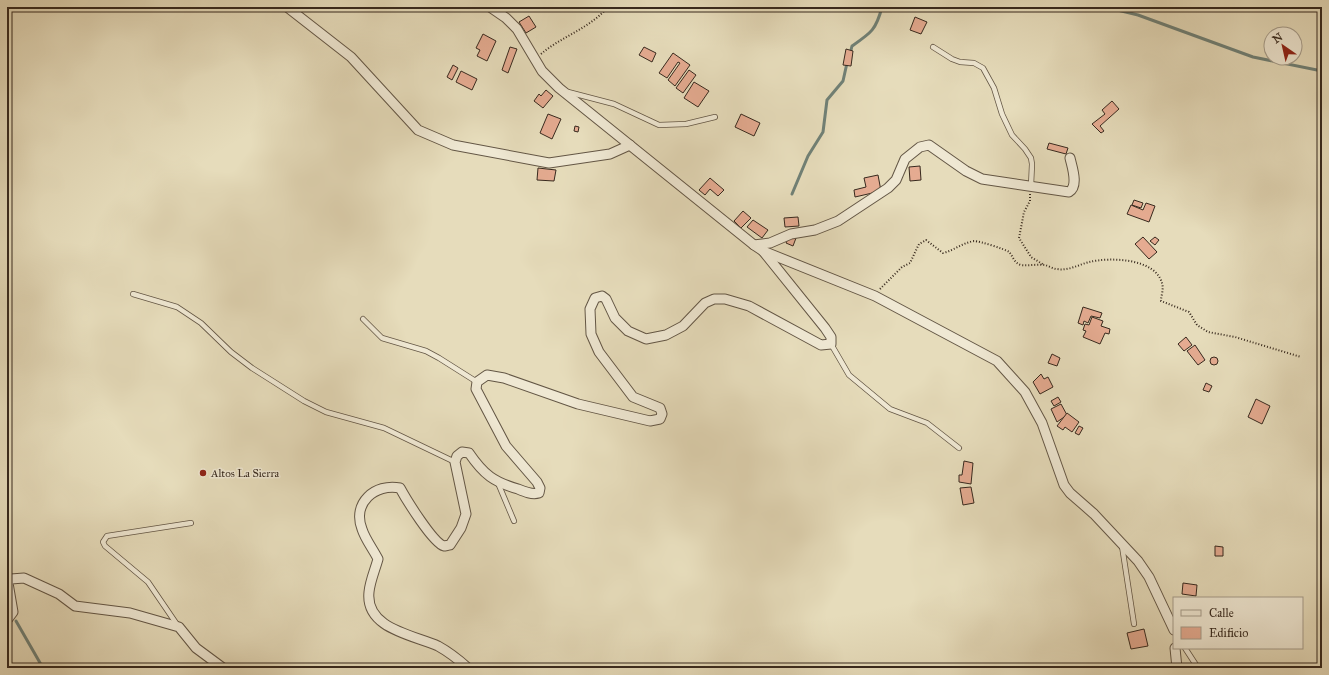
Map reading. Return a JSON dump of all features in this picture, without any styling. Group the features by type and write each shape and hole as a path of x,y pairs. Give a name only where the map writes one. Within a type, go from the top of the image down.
{"street":[{"path":"287,7 351,57 418,130 453,145 549,163 610,154 630,145"},
{"path":"490,7 506,18 517,29 542,71 561,90 754,245 764,251 875,296 997,361 1025,392 1042,423 1064,485 1070,493 1094,514 1138,561 1149,577 1173,628"},
{"path":"754,245 770,243 791,234 815,230 838,221 888,188 896,180 905,159 920,147 929,145 966,171 982,178 1069,192 1072,190 1074,185 1070,158"},
{"path":"468,668 438,646 384,625 375,614 370,605 369,593 378,559 362,529 359,515 363,503 374,491 379,488 391,486 400,488 413,511 438,542 444,546 450,545 461,528 466,514 455,462 457,456 462,452 470,454 484,473 498,483 534,494 539,492 540,488 533,476 506,446 478,394 476,389 477,382 487,375 504,378 578,404 650,421 660,419 662,414 660,408 633,397 599,352 591,334 590,310 595,298 602,296 606,299 615,318 628,331 646,339 666,335 683,326 705,303 714,299 725,299 749,306 821,345 831,344 831,337 825,328 764,251"},
{"path":"7,620 13,612 8,583 12,579 24,578 59,594 75,606 130,613 179,627 196,648 223,668"},
{"path":"1175,649 1177,668"}],"lane":[{"path":"933,47 952,59 960,62 974,63 983,68 988,75 1012,135 1031,158 1031,186"},
{"path":"561,90 614,104 659,125 686,124 715,117"},
{"path":"133,294 177,307 201,323 232,352 252,368 304,402 326,412 384,428 455,462"},
{"path":"362,319 382,338 426,351 477,382"},
{"path":"831,344 834,353 849,375 890,409 927,424 959,448"},
{"path":"498,483 514,520"},
{"path":"179,627 148,582 105,546 103,542 107,536 191,523"},
{"path":"1122,544 1134,624"},
{"path":"1186,649 1198,668"}],"path":[{"path":"534,59 549,47 586,27 597,19 608,7"},
{"path":"1031,186 1030,201 1024,212 1020,238 1031,257 1056,269 1068,269 1102,260 1133,261 1148,268 1161,281 1163,286 1161,302 1189,312 1197,325 1208,332 1235,337 1301,357"},
{"path":"875,296 878,290 885,285 902,267 910,263 919,244 926,240 944,253 953,251 960,244 976,241 1008,252 1014,261 1020,265 1045,265"}],"building":[{"path":"436,7 445,7 439,11"},
{"path":"529,16 536,27 526,33 519,22"},
{"path":"915,17 927,22 921,34 910,30"},
{"path":"483,34 496,41 487,61 477,56 480,50 476,48"},
{"path":"510,47 517,49 508,73 502,70"},
{"path":"644,47 656,53 652,62 639,55"},
{"path":"846,49 853,51 851,66 843,65"},
{"path":"673,53 690,65 675,86 668,80 680,63 678,62 667,78 659,73"},
{"path":"453,65 458,68 452,80 447,77"},
{"path":"689,70 696,75 683,93 676,88"},
{"path":"461,71 477,79 472,90 456,82"},
{"path":"694,82 709,91 698,107 684,98"},
{"path":"546,90 553,96 543,108 534,101 539,94 541,96"},
{"path":"1112,101 1119,109 1100,126 1104,131 1101,133 1092,124 1105,114 1102,110"},
{"path":"548,114 561,119 552,139 540,133"},
{"path":"741,114 760,123 754,136 735,127"},
{"path":"575,126 579,127 578,132 574,131"},
{"path":"1049,143 1068,148 1066,154 1047,149"},
{"path":"920,166 921,180 910,181 909,167"},
{"path":"538,168 556,170 554,181 537,180"},
{"path":"878,175 881,191 855,197 854,190 866,187 864,178"},
{"path":"710,178 724,190 718,196 710,189 705,195 699,190"},
{"path":"1134,200 1143,203 1141,208 1132,205"},
{"path":"1146,203 1155,206 1149,222 1127,214 1131,205 1143,210"},
{"path":"743,211 751,218 741,228 734,221"},
{"path":"798,217 799,226 785,227 784,218"},
{"path":"753,220 768,230 762,238 747,227"},
{"path":"790,235 796,238 793,246 786,243"},
{"path":"1143,237 1157,252 1149,259 1135,244"},
{"path":"1155,237 1159,240 1155,245 1150,241"},
{"path":"1083,307 1102,313 1100,318 1091,316 1088,323 1084,321 1083,325 1078,323"},
{"path":"1092,317 1103,321 1101,326 1110,329 1109,334 1105,333 1100,344 1083,337 1086,331 1083,330 1085,324 1089,325"},
{"path":"1186,337 1192,345 1184,351 1178,344"},
{"path":"1195,345 1205,360 1198,365 1187,351"},
{"path":"1052,354 1060,358 1057,366 1048,363"},
{"path":"1214,357 1217,358 1217,364 1214,365 1211,364 1210,361 1211,358"},
{"path":"1041,374 1044,379 1048,377 1053,387 1040,394 1033,382"},
{"path":"1206,383 1212,386 1209,392 1203,390"},
{"path":"1058,397 1061,402 1054,406 1051,401"},
{"path":"1256,399 1270,406 1262,424 1248,417"},
{"path":"1061,404 1067,415 1057,422 1051,409"},
{"path":"1067,413 1079,422 1072,432 1065,427 1063,430 1057,426"},
{"path":"1079,426 1083,428 1079,435 1075,433"},
{"path":"964,461 973,463 971,484 959,482 959,475 962,475"},
{"path":"971,487 974,503 963,505 960,488"},
{"path":"1215,546 1223,547 1223,556 1215,556"},
{"path":"1183,583 1197,585 1196,596 1182,594"},
{"path":"1144,629 1148,646 1131,649 1127,633"}],"waterway":[{"path":"850,54 852,46 864,38 875,26 882,7"},
{"path":"1105,7 1138,15 1253,57 1322,71"},
{"path":"792,194 808,156 823,132 827,100 843,81 847,63"},
{"path":"16,621 43,668"}],"place":[{"name":"Altos La Sierra","path":"203,473"}]}
